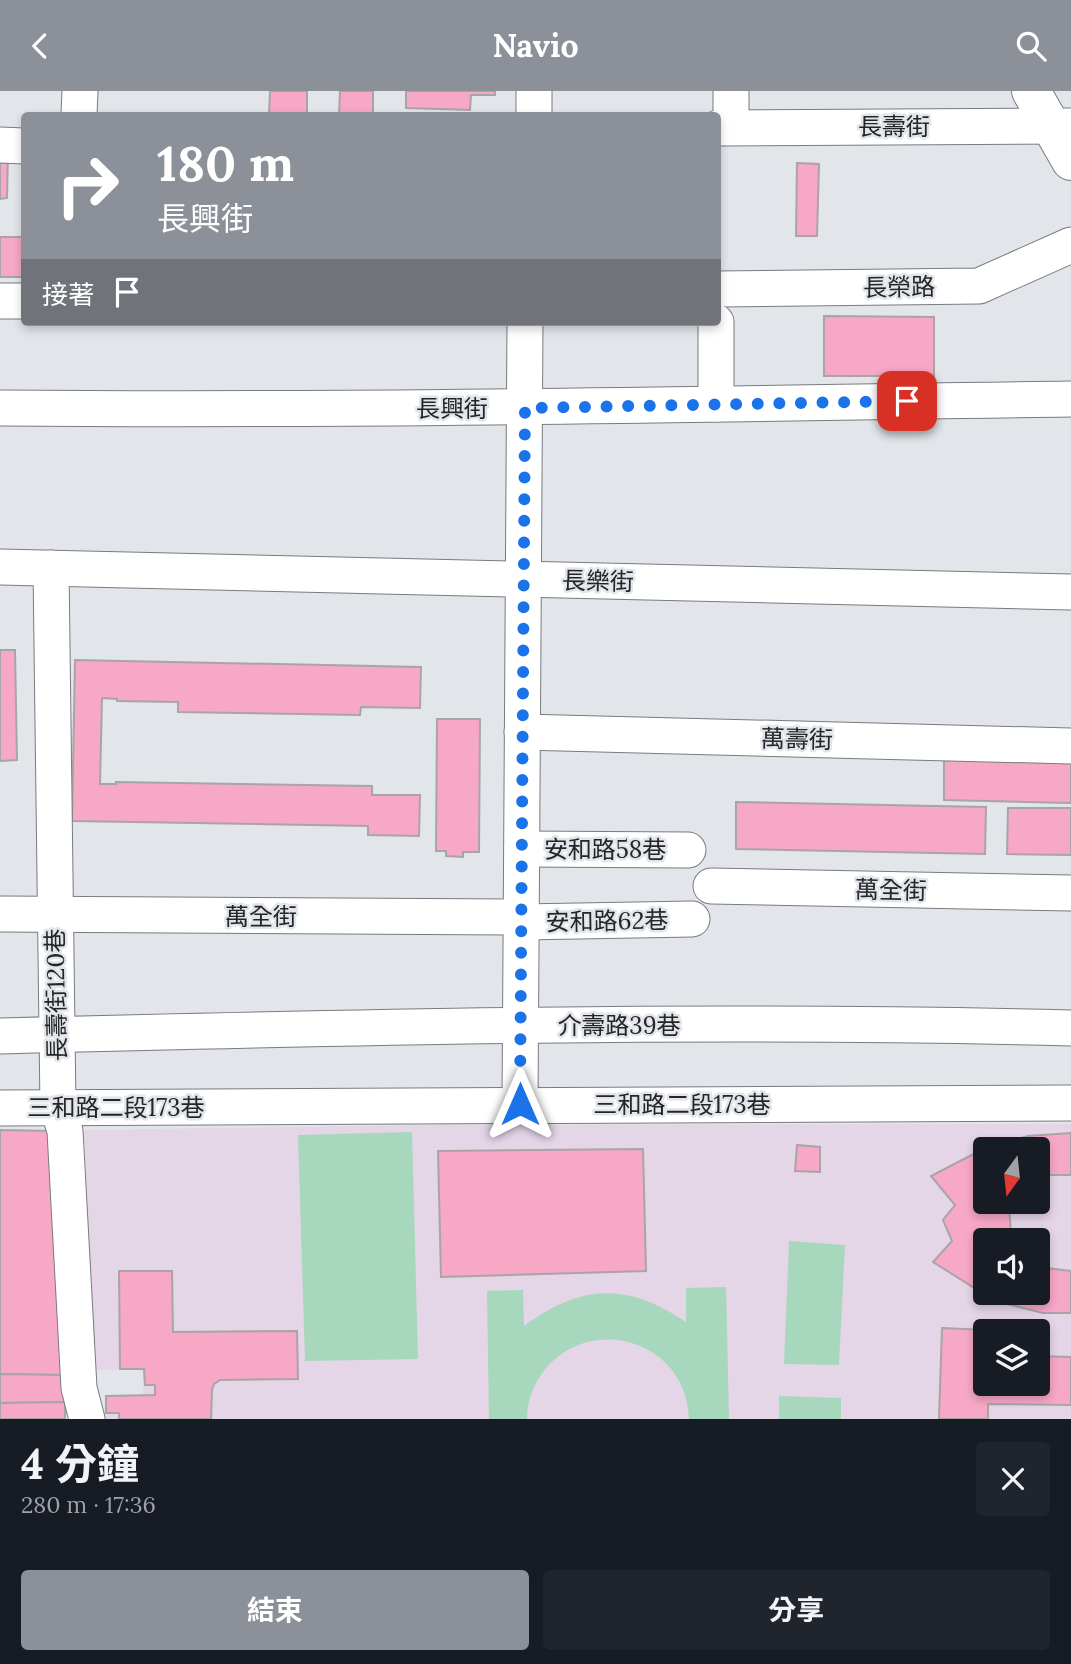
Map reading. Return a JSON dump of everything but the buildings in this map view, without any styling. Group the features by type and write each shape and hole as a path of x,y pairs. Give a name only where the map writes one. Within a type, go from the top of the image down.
{"main road":[{"path":"1031,91 1061,125 1071,161"}],"street":[{"path":"79,91 79,112"},
{"path":"534,91 534,112"},
{"path":"724,128 731,91"},
{"name":"長壽街","path":"724,128 1061,125"},
{"path":"0,145 21,146"},
{"name":"長榮路","path":"721,289 979,286 1071,245"},
{"path":"0,301 21,301"},
{"path":"520,1104 525,326"},
{"path":"716,326 716,404"},
{"name":"長興街","path":"0,408 525,408 1071,399"},
{"name":"長樂街","path":"0,567 1071,592"},
{"name":"長壽街120巷","path":"51,568 58,1108 65,1131 79,1388 86,1419"},
{"name":"萬壽街","path":"522,732 1071,746"},
{"name":"安和路58巷","path":"522,849 688,850"},
{"name":"萬全街","path":"711,886 1071,893"},
{"name":"萬全街","path":"0,914 522,920"},
{"name":"安和路62巷","path":"522,920 692,919"},
{"name":"介壽路39巷","path":"0,1036 521,1026 822,1024 1071,1028"},
{"name":"三和路二段173巷","path":"0,1108 1071,1103"}],"shaded area":[{"path":"1071,1124 1071,1419 106,1419 105,1395 143,1395 143,1370 95,1370 84,1130 427,1125"}],"green space":[{"path":"412,1132 418,1359 305,1361 298,1135"},
{"path":"789,1241 845,1245 839,1365 784,1364"},
{"path":"726,1287 729,1419 689,1419 684,1391 671,1368 652,1352 629,1342 605,1339 580,1344 558,1357 539,1378 534,1388 527,1419 489,1419 487,1291 523,1290 524,1326 565,1302 604,1293 644,1300 686,1322 686,1288"},
{"path":"779,1396 841,1398 841,1419 779,1419"}],"route":[{"path":"520,1104 525,408 907,401"}]}
